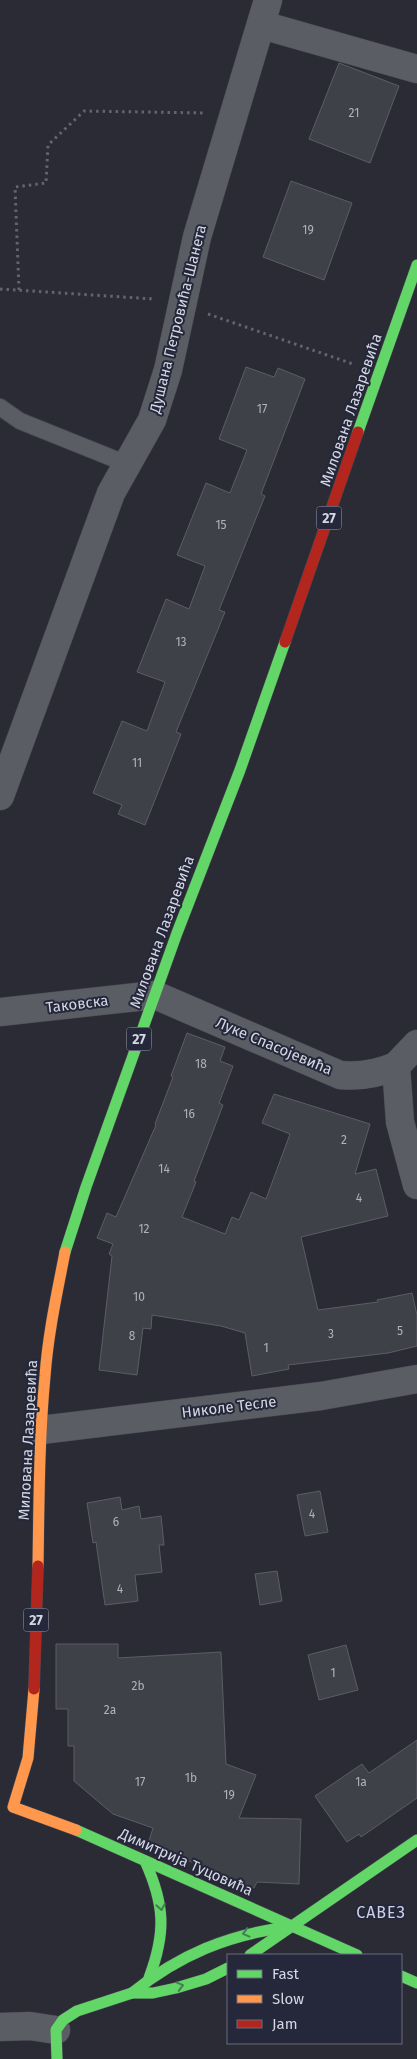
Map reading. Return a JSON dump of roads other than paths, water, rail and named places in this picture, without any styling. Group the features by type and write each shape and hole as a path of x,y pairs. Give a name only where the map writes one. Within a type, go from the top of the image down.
{"main road":[{"name":"Милована Лазаревића","path":"13,1807 28,1758 32,1720 41,1430 45,1374 53,1311 66,1249 86,1187 155,995 240,770 417,265"},
{"name":"Димитрија Туцовића","path":"0,1802 92,1836 355,1954"},
{"path":"252,1954 417,1840"},
{"path":"145,1861 156,1885 162,1909 163,1928 160,1949 149,1978"},
{"path":"132,1993 149,1978 173,1963 213,1944 247,1932 294,1926"},
{"path":"57,2059 55,2050 56,2030 63,2020 77,2012 132,1993 153,1993 176,1988 206,1979 227,1968"},
{"path":"402,1976 417,1983"}],"street":[{"path":"265,13 417,69"},
{"name":"Душана Петровића-Шанета","path":"0,796 111,493 152,420 168,370 197,237 265,13"},
{"name":"Таковска","path":"0,1012 155,995"},
{"name":"Луке Спасојевића","path":"155,995 340,1075 354,1077 370,1075 396,1066 417,1044"},
{"path":"396,1066 400,1122 417,1185"},
{"name":"Николе Тесле","path":"41,1430 321,1396 417,1378"},
{"path":"0,2027 30,2026 56,2030"}],"lane":[{"path":"0,407 20,422 127,464"}],"district":[{"name":"САВЕЗ","path":"381,1912"}]}
